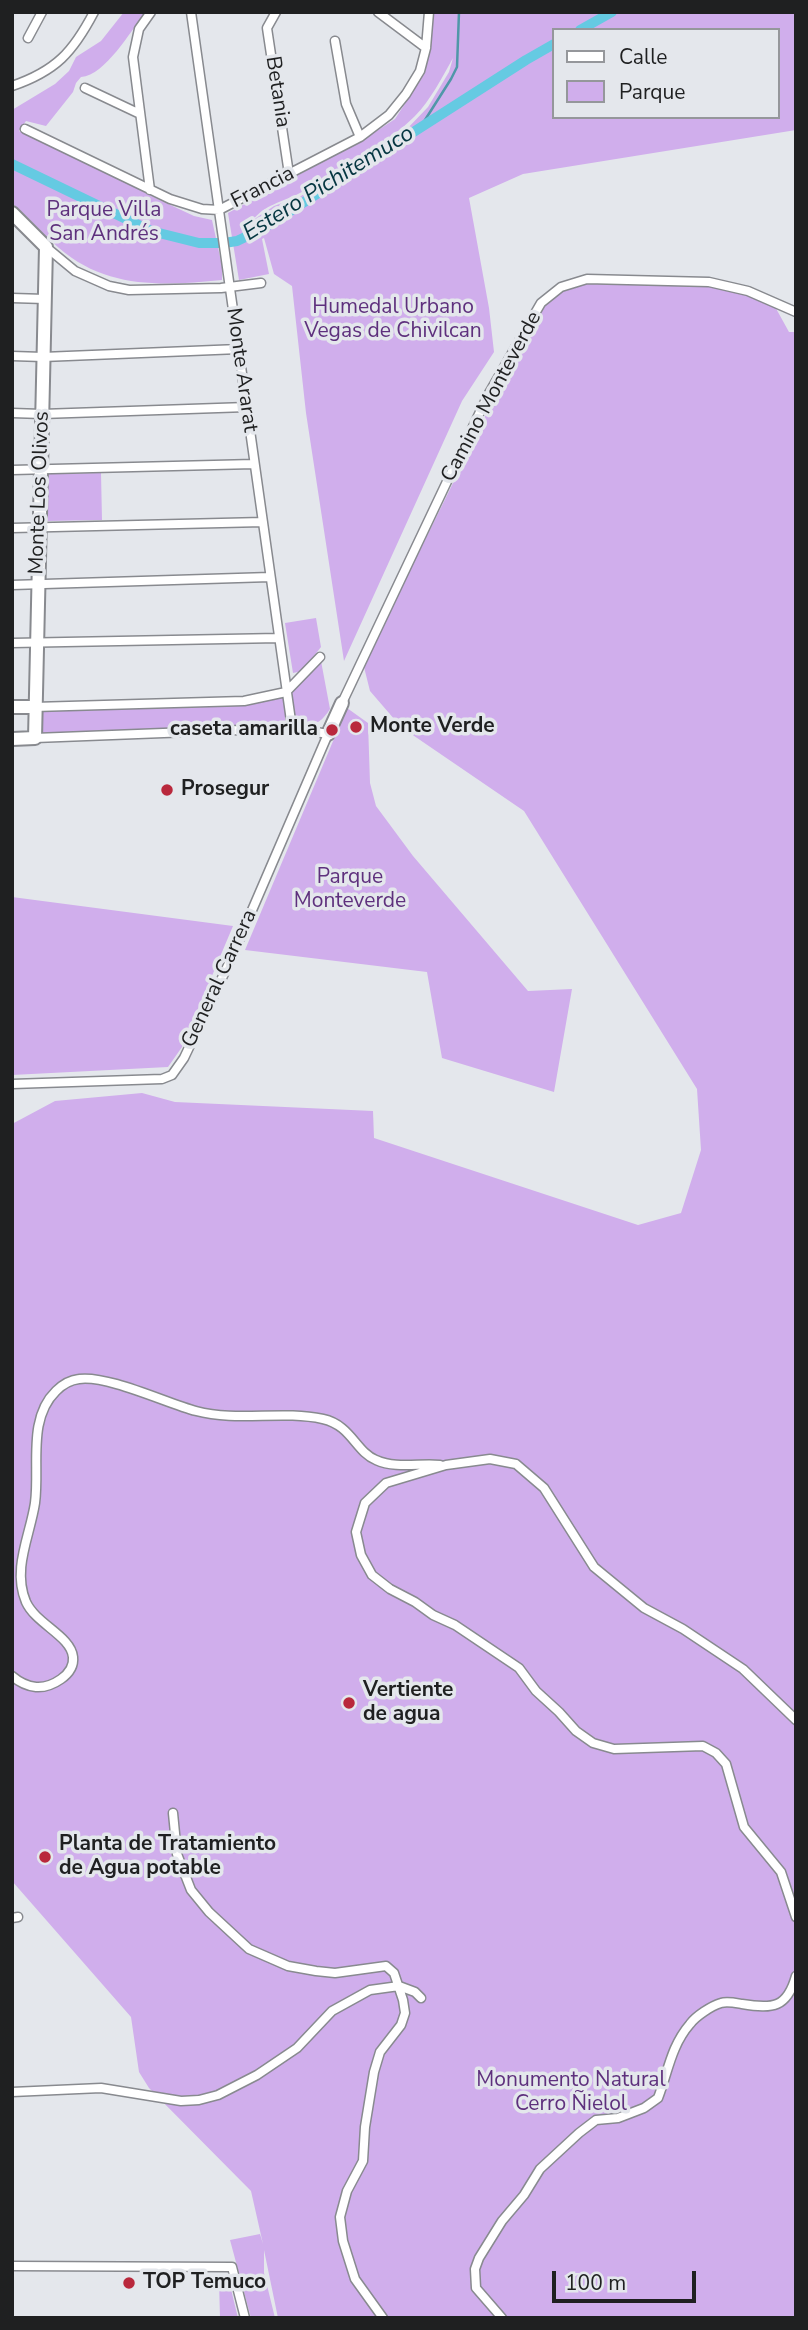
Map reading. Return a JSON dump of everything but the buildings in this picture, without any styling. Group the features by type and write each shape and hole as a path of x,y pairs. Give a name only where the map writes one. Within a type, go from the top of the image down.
{"street":[{"path":"29,38 41,12"},
{"path":"12,86 26,82 64,58 78,42 94,12"},
{"path":"150,190 133,50 139,29 151,12"},
{"name":"Monte Ararat","path":"191,12 292,728"},
{"name":"Betania","path":"276,12 267,27 289,174"},
{"path":"379,12 426,48"},
{"name":"Francia","path":"25,129 150,190 192,205 219,210 380,124 401,102 419,71 426,48 429,12"},
{"path":"335,41 345,104 360,137"},
{"path":"85,88 140,114"},
{"path":"12,214 75,271 109,286 129,290 230,288 261,283"},
{"name":"Monte Los Olivos","path":"35,738 46,247"},
{"name":"Camino Monteverde","path":"328,734 488,395 541,303 561,287 587,279 709,282 748,291 796,312"},
{"path":"12,298 45,299"},
{"path":"12,356 239,349"},
{"path":"12,413 247,407"},
{"path":"12,470 254,464"},
{"path":"12,528 263,522"},
{"path":"12,586 270,577"},
{"path":"12,643 279,638"},
{"path":"12,707 233,702 286,692 320,657"},
{"path":"12,739 292,728 328,734"},
{"name":"General Carrera","path":"12,1084 162,1079 176,1071 231,959 328,734"},
{"path":"12,1676 34,1687 45,1687 60,1680 73,1664 69,1644 39,1620 26,1602 21,1573 23,1549 35,1501 36,1447 41,1416 54,1392 79,1378 126,1386 197,1411 222,1416 282,1415 323,1419 337,1424 374,1460 394,1465 446,1465 500,1460 516,1464 544,1488 594,1567 644,1608 683,1629 743,1669 796,1720"},
{"path":"446,1465 386,1483 365,1503 356,1531 361,1555 372,1574 390,1589 455,1625 519,1668 536,1692 576,1731 593,1743 614,1749 703,1746 716,1753 726,1763 744,1827 781,1872 796,1916"},
{"path":"173,1814 177,1854 191,1890 209,1912 249,1949 288,1966 316,1971 335,1973 386,1966 390,1968 399,1986 405,2013 401,2025 380,2052 374,2072 363,2161 347,2191 340,2217 343,2241 355,2279 383,2318"},
{"path":"502,2318 476,2288 475,2269 491,2236 524,2195 540,2169 596,2120 618,2118 644,2108 658,2098 672,2051 689,2024 703,2013 722,2002 761,2007 779,2003 790,1996 796,1976"},
{"path":"12,2092 87,2088 128,2091 181,2101 218,2095 257,2075 297,2048 320,2022 345,2004 379,1987 399,1986 415,1992 421,1998"},
{"path":"12,2266 232,2267 245,2318"}],"green space":[{"name":"Parque Villa San Andrés","path":"124,12 146,12 108,61 99,69 81,77 73,92 46,126 26,121 19,131 194,216 212,220 222,266 222,280 136,282 96,271 59,248 12,203 12,110 55,84 69,71 76,57 101,41"},
{"name":"Humedal Urbano Vegas de Chivilcan","path":"433,12 796,12 796,130 523,174 469,198 489,308 494,352 462,401 344,661 306,413 292,286 274,274 264,238 262,239 269,274 239,280 228,213 363,140 395,119 425,73","holes":["453,58 449,72 428,107 405,131 301,196 274,206 253,220 268,207 343,169 403,127 426,103"]},
{"name":"Monumento Natural Cerro Ñielol","path":"608,280 697,281 743,290 773,303 789,332 796,332 796,2318 278,2318 264,2250 264,2273 275,2318 251,2318 230,2240 260,2234 263,2244 251,2191 149,2088 139,2072 131,2017 12,1881 12,1124 55,1101 142,1093 175,1102 373,1111 374,1138 638,1225 681,1213 701,1150 697,1089 524,811 401,727 370,691 362,659 481,425 516,345 534,315 544,301 558,290 573,284"},
{"path":"101,473 102,520 48,521 47,474"},
{"path":"316,618 321,647 302,671 293,673 285,623"},
{"path":"321,661 330,709 321,720 305,724 294,714 291,697 297,685"},
{"path":"284,695 289,725 38,735 37,709 233,705"},
{"name":"Parque Monteverde","path":"347,708 368,723 370,783 376,806 413,856 528,991 572,989 554,1092 442,1058 427,972 245,950"},
{"path":"12,897 233,926 182,1047 168,1067 12,1075"},
{"path":"219,2281 229,2281 238,2318 220,2318"}],"waterway":[{"path":"418,131 457,67 459,12"},
{"name":"Estero Pichitemuco","path":"584,28 612,12"},
{"name":"Estero Pichitemuco","path":"12,164 151,231 199,243 237,241 262,229 552,45"}],"place":[{"name":"Monte Verde","path":"356,727"},
{"name":"caseta amarilla","path":"332,730"},
{"name":"Prosegur","path":"167,790"},
{"name":"Vertiente de agua","path":"349,1703"},
{"name":"Planta de Tratamiento de Agua potable","path":"45,1857"},
{"name":"TOP Temuco","path":"129,2283"}]}
